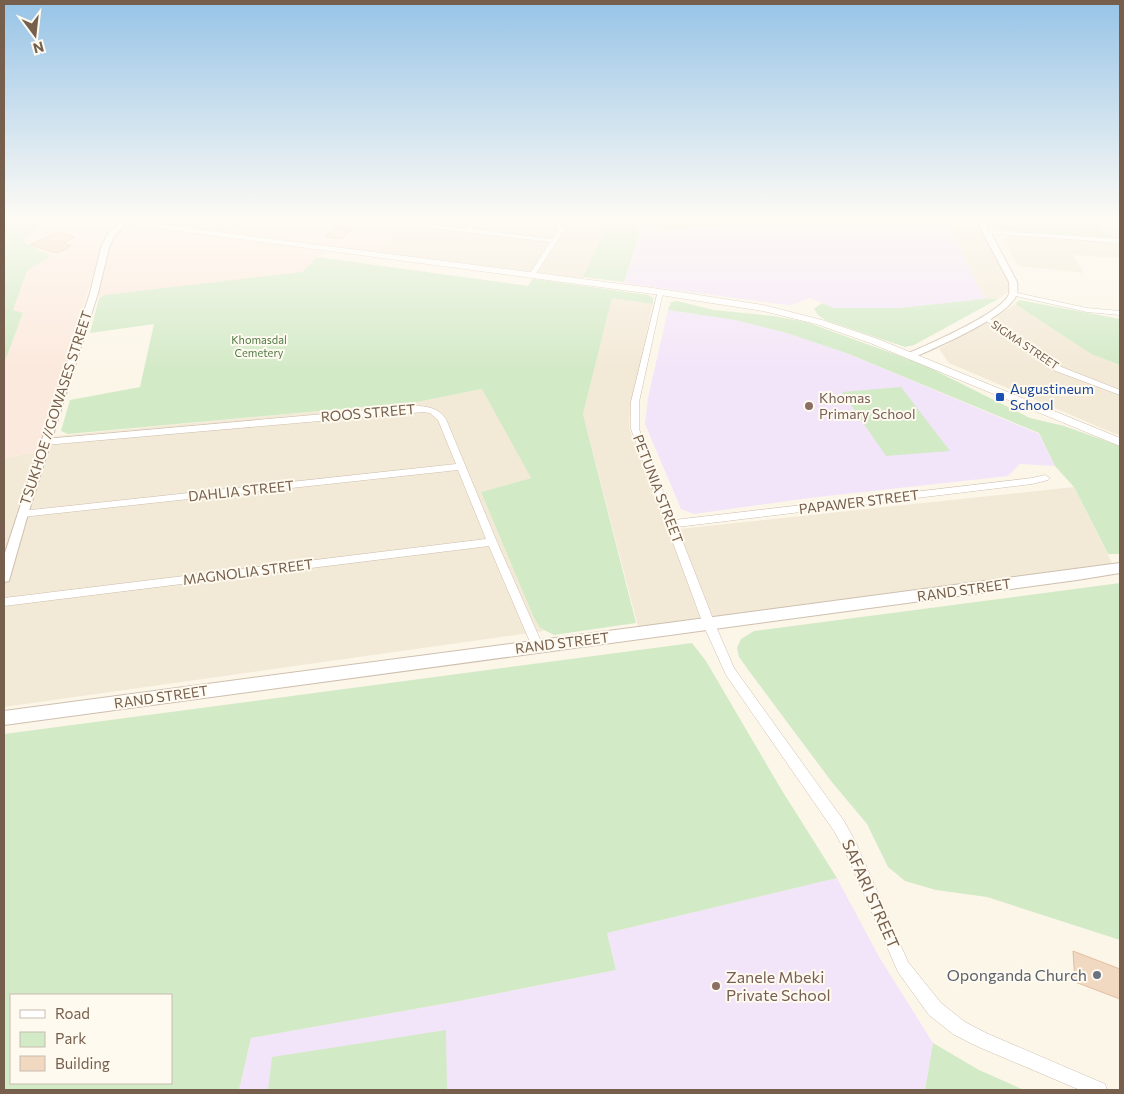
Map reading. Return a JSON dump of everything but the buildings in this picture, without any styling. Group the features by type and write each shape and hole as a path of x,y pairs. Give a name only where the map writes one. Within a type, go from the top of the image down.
{"main road":[{"path":"475,267 745,305 801,317 851,332 912,355 1120,442"}],"street":[{"name":"TSUKHOE //GOWASES STREET","path":"4,577 22,514 94,293 100,267"},
{"path":"532,275 537,267"},
{"path":"912,355 986,318 1003,305 1013,294 1013,282 1005,267"},
{"name":"PETUNIA STREET","path":"660,292 634,402 635,430 710,624"},
{"path":"1013,294 1088,310 1120,313"},
{"name":"SIGMA STREET","path":"986,318 1056,368 1120,393"},
{"name":"ROOS STREET","path":"45,442 428,408 436,411 442,418 460,467 537,646"},
{"name":"DAHLIA STREET","path":"22,514 460,467"},
{"name":"PAPAWER STREET","path":"672,524 1045,478"},
{"name":"MAGNOLIA STREET","path":"4,602 492,542"},
{"name":"RAND STREET","path":"4,718 1120,568"},
{"name":"SAFARI STREET","path":"710,624 730,671 830,812 851,848 903,967 935,1009 959,1028 980,1039 1099,1090"}],"shaded area":[{"path":"33,267 95,267 39,452 4,458 4,364 23,314 13,310 27,271"},
{"path":"103,267 307,267 302,272 96,297"},
{"path":"468,267 588,267 581,282"},
{"path":"629,267 969,267 984,299 899,308 834,308 810,298 791,305 778,304 624,283"},
{"path":"969,267 1004,267 1014,288 998,299 984,299"},
{"path":"1028,267 1080,267 1084,273"},
{"path":"612,298 653,304 630,406 629,428 669,530 1074,487 1115,569 640,634 583,414"},
{"path":"1015,304 1091,354 1120,365 1120,436 949,363 939,349"},
{"name":"Khomas Primary School","path":"668,310 735,320 787,333 849,354 1039,434 1055,466 1020,464 1008,476 809,498 694,514 681,509 645,424 648,398"},
{"path":"483,389 531,478 481,492 533,616 544,631 4,707 4,458 38,452 44,437 417,402"},
{"name":"Zanele Mbeki Private School","path":"837,878 878,955 933,1043 925,1090 239,1090 251,1038 454,1002 616,970 607,933"}],"green space":[{"path":"4,267 33,267 27,271 13,310 23,313 4,364"},
{"name":"Khomasdal Cemetery","path":"307,267 390,267 528,286 533,279 648,295 653,298 653,304 612,298 583,414 636,623 554,635 540,628 533,616 481,492 531,478 482,389 417,402 68,434 61,431 70,400 140,387 154,324 90,333 99,298 105,295 302,272"},
{"path":"588,267 629,267 624,282 583,277"},
{"path":"998,299 914,345 905,347 825,320 814,309 822,303 834,308 899,308"},
{"path":"1019,300 1120,319 1120,365 1091,354 1015,304"},
{"path":"677,301 714,310 773,316 806,322 922,364 1030,418 1064,426 1120,446 1120,554 1108,554 1074,487 1055,466 1039,433 849,354 787,333 735,320 668,310 671,302"},
{"path":"901,387 950,451 886,456 842,392"},
{"path":"1120,583 1120,940 987,897 936,890 905,881 888,867 867,824 831,781 752,675 739,657 737,648 741,639 754,631"},
{"path":"692,643 706,661 781,789 837,878 607,933 616,970 454,1002 251,1038 239,1090 4,1090 4,734"},
{"path":"446,1030 447,1090 268,1090 272,1057"},
{"path":"933,1043 979,1070 1024,1090 925,1090"}],"place":[{"name":"Augustineum School","path":"1000,397"},
{"name":"Khomas Primary School","path":"809,406"},
{"name":"Oponganda Church","path":"1097,975"},
{"name":"Zanele Mbeki Private School","path":"716,986"}]}
